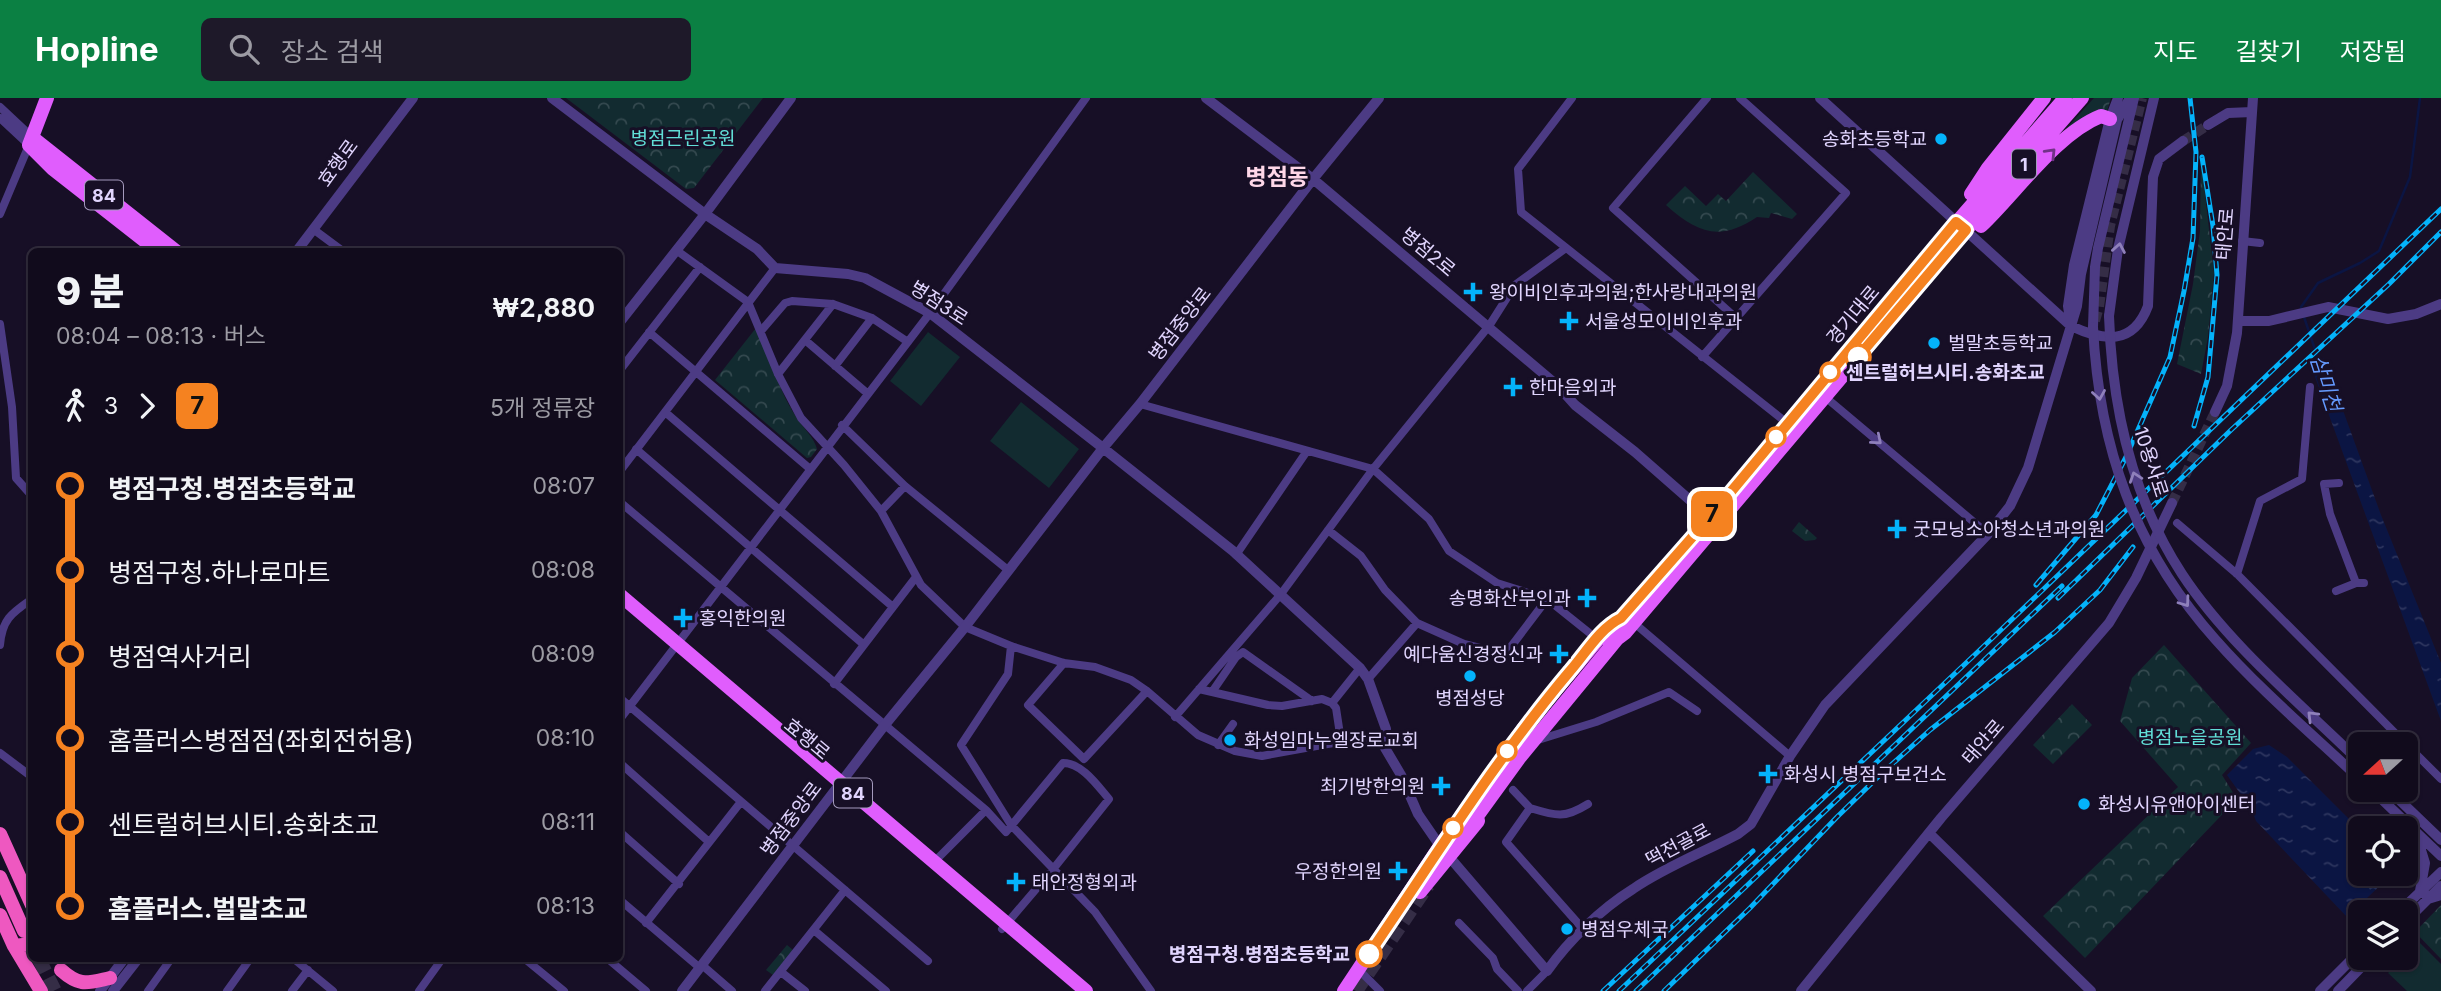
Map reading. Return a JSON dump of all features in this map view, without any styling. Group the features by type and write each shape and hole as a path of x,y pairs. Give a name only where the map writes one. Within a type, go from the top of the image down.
{"highway":[{"path":"0,834 28,896"},
{"path":"0,877 28,937 14,946"},
{"path":"0,915 14,946 41,991"},
{"path":"58,964 69,977 87,983 116,985"},
{"path":"58,964 70,991"}],"main road":[{"path":"30,141 47,98"},
{"name":"경기대로","path":"1466,826 1603,664 1627,624 1713,520 1824,396 2065,98"},
{"name":"경기대로","path":"1713,520 1787,423 1961,226 2082,98"},
{"path":"2038,100 1961,209 1961,226 1981,226 2067,137 2087,121 2101,116 2110,120"},
{"name":"84","path":"30,141 53,169 154,248"},
{"name":"84","path":"30,141 172,248"},
{"name":"효행로","path":"623,598 673,647"},
{"name":"효행로","path":"623,608 673,647 1004,926 1086,991"},
{"path":"1344,991 1444,851 1466,826 1523,729 1597,639 1614,622 1627,624"},
{"name":"경기대로","path":"1466,826 1538,721 1619,625 1627,624"},
{"name":"효행로","path":"838,786 935,861 1075,991"},
{"path":"1354,991 1423,889 1444,851"}],"street":[{"name":"효행로","path":"299,248 412,98"},
{"path":"552,98 705,214 757,249 775,268 623,467"},
{"path":"623,318 791,98"},
{"path":"623,714 930,313 1086,98"},
{"name":"병점2로","path":"1206,98 1313,179 1489,326 1558,386 1575,405 1635,452 1713,520"},
{"name":"병점중앙로","path":"682,991 884,726 965,627 1103,447 1140,404 1313,179 1379,98"},
{"path":"1572,98 1518,169 1521,212 1787,423"},
{"path":"1707,98 1612,208 1736,318"},
{"path":"1702,358 1846,193 1750,101 1740,98"},
{"path":"1820,98 2071,326 2106,339 2121,336 2144,318 2150,296 2153,177 2160,159 2183,141"},
{"path":"2071,326 2068,306 2074,265 2110,120 2118,98"},
{"name":"10용사로","path":"2132,98 2097,257 2093,327 2097,383 2113,460 2128,503 2153,554 2183,600 2215,639 2348,767"},
{"name":"떡전골로","path":"1547,971 1563,949 1583,929 1632,889 1738,834 1751,824 1790,756 1825,705 1988,534 2010,506 2028,467 2077,306 2086,249 2117,120 2132,98"},
{"name":"10용사로","path":"2154,98 2121,237 2109,316 2113,384 2130,463 2159,533 2194,590 2250,655 2348,750"},
{"name":"태안로","path":"2215,412 2227,386 2238,321 2253,98"},
{"path":"0,107 30,141"},
{"path":"2208,125 2228,113 2252,112"},
{"path":"0,118 30,141"},
{"path":"0,214 30,141"},
{"path":"313,229 339,248"},
{"path":"2242,241 2260,243"},
{"path":"1175,716 1281,594 1373,469 1489,326 1515,285 1566,248"},
{"path":"676,250 748,302 778,374 801,418 881,511 916,577 965,627 1011,646 1064,663 1095,667 1130,680 1147,691 1198,735 1235,751 1262,756 1341,741 1370,738 1383,743 1418,814 1444,851 1547,971 1527,991"},
{"path":"623,366 700,267"},
{"name":"병점3로","path":"775,268 865,278 930,313 1103,447 1236,555 1360,668 1368,679 1386,729 1383,743"},
{"path":"761,331 788,301 833,304 872,318 908,342"},
{"path":"778,374 833,304"},
{"path":"2238,321 2280,319 2335,306 2388,319 2404,317 2441,304"},
{"path":"835,366 872,318"},
{"path":"0,324 12,407 16,478 28,492"},
{"path":"649,332 809,468"},
{"path":"804,340 867,393"},
{"path":"2237,574 2260,500 2302,479 2310,387"},
{"path":"1824,396 1988,534"},
{"path":"1140,404 1373,469 1429,519 1449,551 1497,583 1547,599 1597,639"},
{"path":"665,412 892,607"},
{"path":"842,425 905,486 1008,570"},
{"path":"636,449 863,644"},
{"path":"1236,555 1307,451"},
{"path":"2336,591 2360,583 2330,514 2324,484 2339,483"},
{"path":"881,511 905,486"},
{"name":"태안로","path":"1801,991 2109,623 2129,590 2172,503"},
{"path":"623,505 986,810 1006,832 1063,763 1072,763 1080,768 1108,799 1004,926"},
{"path":"2177,523 2237,574 2394,732"},
{"path":"1328,530 1362,556 1385,590 1416,623 1464,644 1500,653 1510,648 1547,599"},
{"path":"834,684 916,577"},
{"path":"0,645 4,623 14,611 28,602"},
{"path":"1368,679 1416,623"},
{"path":"1627,624 1790,756"},
{"path":"1011,646 1008,674 961,745 1011,825 1095,912 1151,991"},
{"path":"1212,692 1236,657 1243,652 1312,701"},
{"path":"1064,663 1028,705 1084,759 1147,691"},
{"path":"1332,703 1360,668"},
{"path":"1199,689 1268,705 1282,706 1322,699 1332,703 1338,715 1341,741"},
{"path":"1538,740 1596,722 1669,692 1697,711"},
{"path":"623,701 928,961"},
{"path":"1218,745 1233,724"},
{"path":"0,753 28,774"},
{"path":"2418,756 2441,779"},
{"path":"623,766 709,842"},
{"path":"1513,790 1530,808 1559,815 1572,814 1588,804"},
{"path":"2385,802 2399,816"},
{"path":"2402,802 2441,840"},
{"path":"646,923 740,803"},
{"path":"1530,808 1506,842 1583,929"},
{"path":"935,861 986,810"},
{"path":"2423,822 2441,829"},
{"path":"1930,834 2091,991"},
{"path":"2418,834 2441,856"},
{"path":"623,835 679,884"},
{"path":"2418,841 2425,863 2424,895"},
{"path":"2418,904 2441,872"},
{"path":"2417,900 2441,886"},
{"path":"765,991 845,890"},
{"path":"2424,895 2441,895"},
{"path":"623,903 732,991"},
{"path":"1459,923 1493,958 1497,970 1518,991"},
{"path":"815,930 886,991"},
{"path":"116,985 123,962"},
{"path":"100,991 116,985 135,962"},
{"path":"148,991 169,962"},
{"path":"228,991 248,962"},
{"path":"298,962 333,991"},
{"path":"419,991 440,962"},
{"path":"529,962 564,991"},
{"path":"612,962 646,991"},
{"path":"2320,991 2348,963"},
{"path":"292,991 308,970"},
{"path":"2338,991 2358,970"},
{"path":"781,972 805,991"},
{"path":"1364,975 1380,991"}],"green space":[{"name":"병점근린공원","path":"566,98 763,98 694,188 686,189"},
{"path":"2094,98 2111,98 2107,111 2055,141"},
{"path":"2201,159 2214,273 2208,337 2201,374 2177,364 2193,284 2200,231"},
{"path":"1753,172 1797,214 1792,219 1771,213 1769,218 1757,217 1732,230 1709,231 1688,222 1666,205 1685,186 1706,206 1718,194 1726,201"},
{"path":"756,328 785,397 816,445 817,449 811,457 807,458 715,380"},
{"path":"928,332 960,357 921,406 890,381"},
{"path":"1021,402 1079,449 1049,488 990,441"},
{"path":"1799,522 1817,538 1815,540 1805,541 1792,531"},
{"name":"병점노을공원","path":"2164,645 2251,743 2222,775 2237,799 2085,958 2043,916 2178,787 2120,721 2132,678"},
{"path":"2072,704 2092,725 2053,764 2033,745"},
{"path":"2441,905 2441,959 2418,935 2418,929"},
{"path":"2418,943 2441,964 2441,991 2407,991 2388,973 2391,970 2418,970"},
{"path":"787,945 793,950 773,975 766,970"}],"water":[{"path":"2324,358 2381,515 2441,663 2441,721 2311,366"},
{"path":"2269,745 2287,757 2348,818 2348,886 2380,886 2365,900 2348,900 2347,917 2256,821 2247,796 2242,796 2227,775 2253,749"}],"waterway":[{"name":"삼미천","path":"2302,311 2301,307 2318,283 2379,251 2410,177 2420,98"},
{"name":"삼미천","path":"2304,317 2320,364"}],"tunnel":[{"path":"2095,321 2110,226 2142,98"},
{"path":"2183,141 2208,125"},
{"path":"2172,503 2215,412"},
{"path":"1442,856 1465,823"},
{"path":"1356,991 1428,885"},
{"path":"40,962 55,991"}],"railway":[{"path":"2036,585 2096,515 2126,457 2170,357 2193,238 2196,152 2190,98"},
{"path":"2194,426 2208,377 2217,275 2213,226 2202,157"},
{"path":"1619,991 2441,209"},
{"path":"2058,598 2441,232"},
{"path":"1664,991 1750,908 1880,775 1930,730 2055,632 2100,590 2133,547"},
{"path":"1636,991 2062,586"},
{"path":"1603,991 1753,851"}],"bus line":[{"name":"7","path":"1369,954 1440,846 1550,694 1710,517 1956,222 1966,230 1858,357"}],"place":[{"name":"송화초등학교","path":"1941,139"},
{"name":"왕이비인후과의원;한사랑내과의원","path":"1473,292"},
{"name":"서울성모이비인후과","path":"1569,321"},
{"name":"벌말초등학교","path":"1934,343"},
{"name":"센트럴허브시티.송화초교","path":"1830,372"},
{"name":"한마음외과","path":"1513,387"},
{"name":"굿모닝소아청소년과의원","path":"1897,529"},
{"name":"송명화산부인과","path":"1587,598"},
{"name":"홍익한의원","path":"683,618"},
{"name":"예다움신경정신과","path":"1559,654"},
{"name":"병점성당","path":"1470,676"},
{"name":"화성임마누엘장로교회","path":"1230,740"},
{"name":"화성시 병점구보건소","path":"1768,774"},
{"name":"최기방한의원","path":"1441,786"},
{"name":"화성시유앤아이센터","path":"2084,804"},
{"name":"우정한의원","path":"1398,871"},
{"name":"태안정형외과","path":"1016,882"},
{"name":"병점우체국","path":"1567,929"},
{"name":"병점구청.병점초등학교","path":"1369,954"}],"district":[{"name":"병점동","path":"1277,177"}]}
